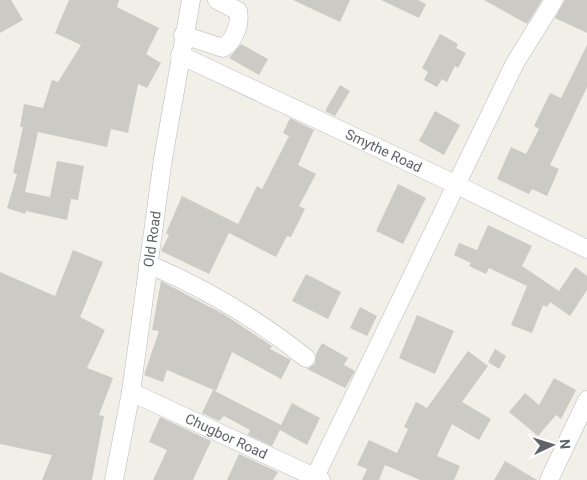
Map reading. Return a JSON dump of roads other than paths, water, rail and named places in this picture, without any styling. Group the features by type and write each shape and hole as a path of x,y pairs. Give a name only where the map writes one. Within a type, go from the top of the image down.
{"street":[{"name":"Old Road","path":"114,480 131,392 148,264 183,35 191,0"},
{"path":"183,35 224,48 231,43 240,19 238,11 217,0"},
{"path":"318,479 515,63 554,0"},
{"name":"Smythe Road","path":"180,55 457,185 587,249"},
{"path":"148,264 195,284 273,332 306,358"},
{"name":"Chugbor Road","path":"131,392 318,479"},
{"path":"549,480 587,400"}]}
